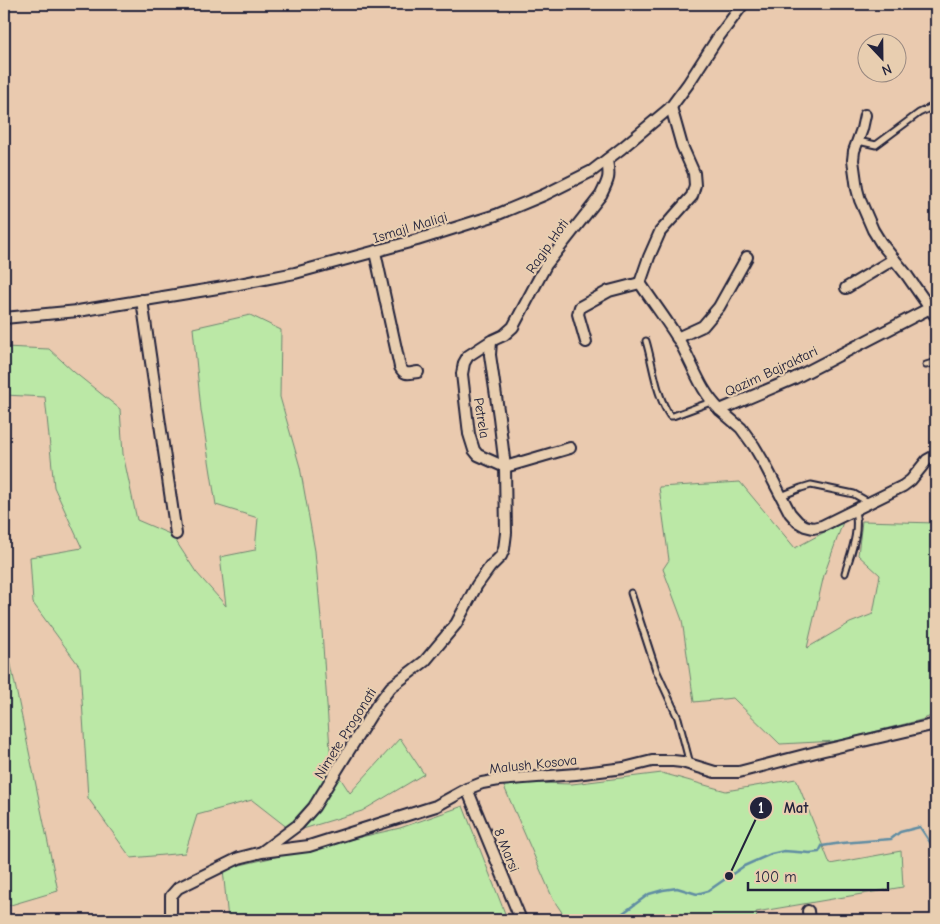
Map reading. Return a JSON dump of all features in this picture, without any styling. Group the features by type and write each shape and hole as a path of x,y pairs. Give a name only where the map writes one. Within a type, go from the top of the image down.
{"street":[{"name":"Ismajl Maliqi","path":"4,318 78,311 224,288 286,275 417,240 496,215 544,195 592,171 671,107 716,39 743,4"},
{"path":"586,342 578,314 580,307 609,291 640,282 660,232 692,196 695,185 694,173 680,139 671,107"},
{"path":"865,115 853,160 857,189 873,230 881,243 906,274 936,317"},
{"name":"Ragip Hoti","path":"468,356 504,335 513,327 546,265 601,194 609,173 607,160"},
{"path":"375,252 400,367 406,374 418,372"},
{"path":"677,338 703,326 719,307 747,257"},
{"path":"846,288 894,259"},
{"name":"Qazim Bajraktari","path":"640,282 677,338 712,402 720,410 793,379 930,308"},
{"path":"142,300 176,534"},
{"name":"Nimete Progonati","path":"262,852 298,825 314,807 377,705 391,687 424,660 456,624 477,585 501,556 506,533 505,467 490,355 491,341"},
{"name":"Petrela","path":"468,356 464,363 462,374 474,450 478,455 505,467"},
{"path":"720,410 741,428 754,446 790,513 798,522 813,528 822,526 855,511 903,486 911,480 927,460 936,455"},
{"path":"505,467 570,448"},
{"name":"Malush Kosova","path":"171,920 171,896 178,888 240,858 262,852 309,846 436,806 482,783 576,774 624,768 652,761 673,760 715,772 739,772 816,752 934,727"},
{"name":"8 Marsi","path":"467,789 519,917"}],"lane":[{"path":"858,141 876,145 919,113 936,105"},
{"path":"646,341 661,396 670,416 712,402"},
{"path":"926,364 936,362"},
{"path":"780,496 811,485 854,494 870,503"},
{"path":"844,573 857,530 855,511"},
{"path":"631,593 656,670 678,718 690,764"}],"green space":[{"path":"250,315 281,330 280,397 300,467 315,551 331,764 350,793 400,738 424,774 362,811 293,832 252,800 197,815 185,853 131,858 88,798 80,667 33,603 30,557 82,548 54,487 45,397 4,395 4,347 49,349 120,409 123,454 137,520 172,535 196,572 226,606 220,557 255,550 258,518 216,505 201,410 193,328"},
{"path":"740,482 795,548 843,522 824,575 807,648 850,623 873,614 880,575 858,555 862,521 936,523 936,714 921,720 837,741 780,744 733,698 694,702 682,620 663,569 669,560 659,487"},
{"path":"4,624 58,891 4,907"},
{"path":"662,773 726,791 796,779 830,864 901,851 903,887 756,912 757,920 557,920 565,917 553,899 502,782 572,784"},
{"path":"463,806 506,916 496,920 228,920 223,869 400,828"}],"waterway":[{"path":"527,917 587,915 606,919 619,916 649,894 663,890 677,888 697,894 708,891 744,866 771,854 784,851 819,852 822,846 891,839 900,832 920,827 932,845 936,845"}],"place":[{"name":"Mat","path":"729,876"}]}
